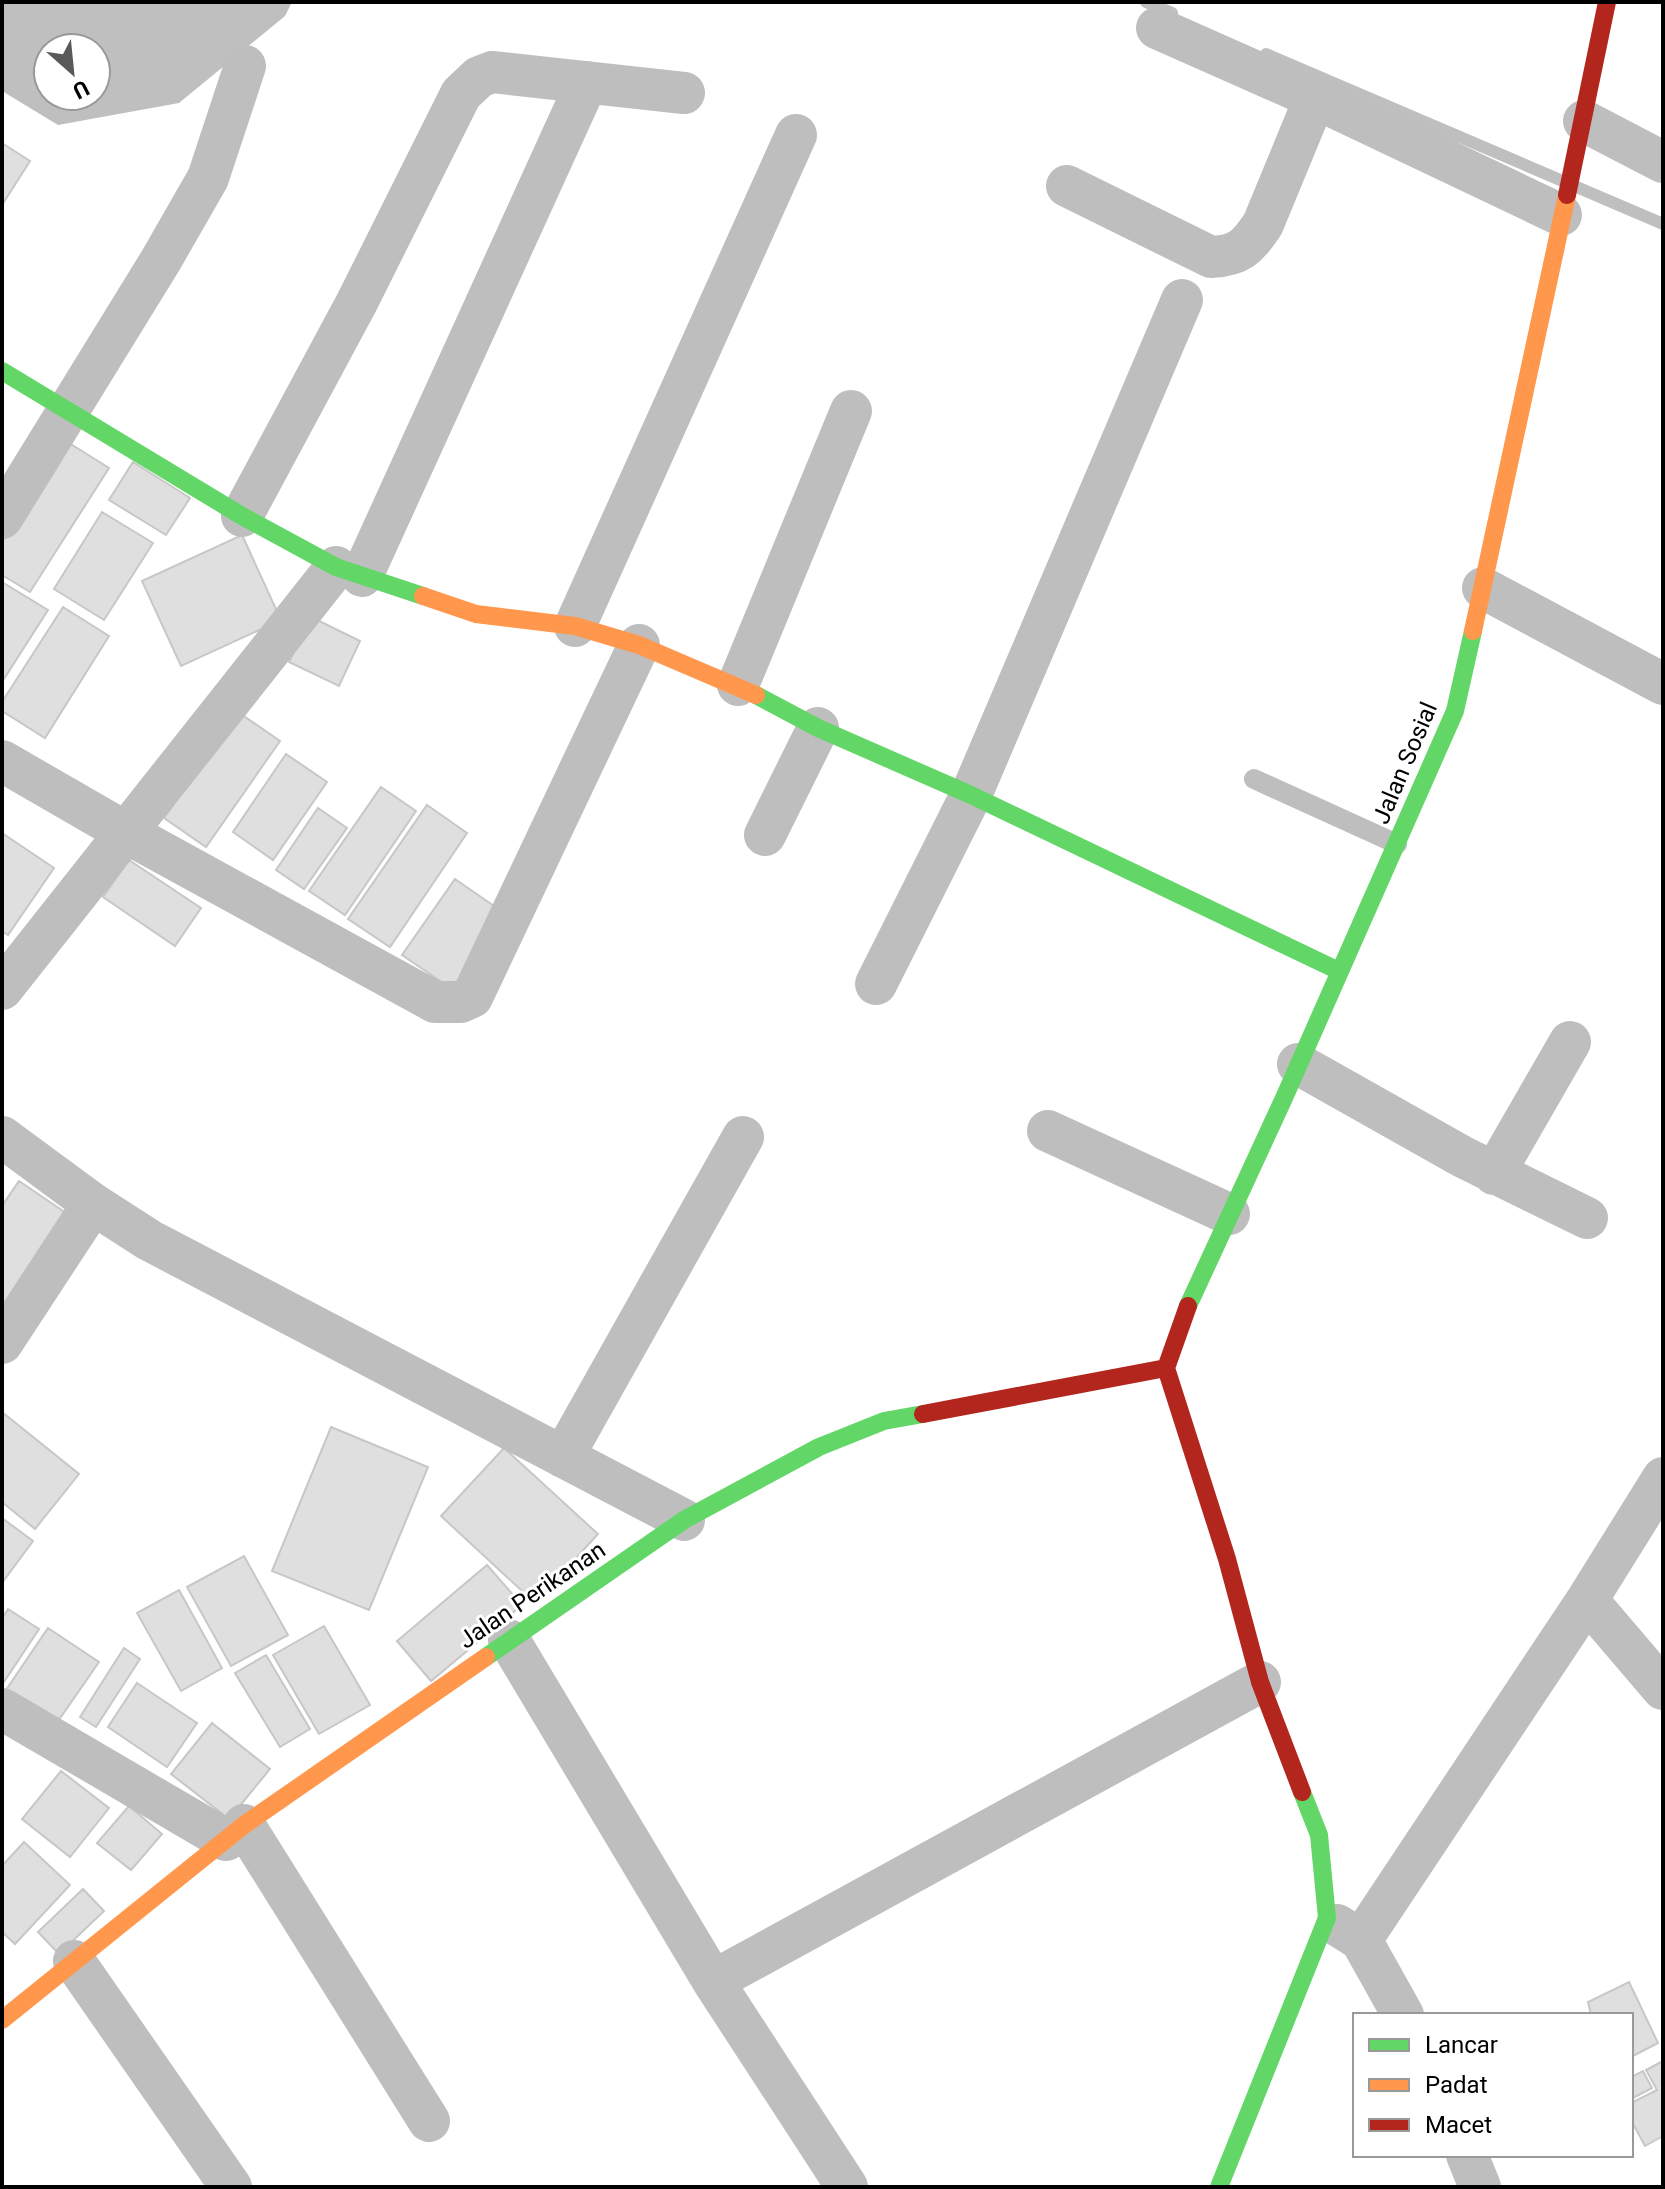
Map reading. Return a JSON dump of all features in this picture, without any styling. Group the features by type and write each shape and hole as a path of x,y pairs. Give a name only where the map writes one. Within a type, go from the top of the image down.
{"street":[{"path":"1607,2 1580,134 1663,162"},
{"path":"1157,28 1563,207"},
{"path":"2,518 208,178 245,66"},
{"path":"242,516 357,302 461,94 479,77 492,72 684,93"},
{"path":"2,989 125,832 349,571 587,82"},
{"path":"1067,186 1211,257 1230,256 1251,243 1263,224 1315,98"},
{"name":"Jalan Sosial","path":"1166,1368 1186,1310 1455,711 1580,134"},
{"path":"575,626 796,135"},
{"path":"876,984 971,795 1182,300"},
{"path":"2,371 242,516 349,571 476,614 575,626 639,645 738,685 818,728 971,795 1339,971"},
{"path":"738,685 851,411"},
{"path":"1483,588 1663,684"},
{"path":"2,761 435,1002 461,1002 472,997 639,645"},
{"path":"765,835 818,728"},
{"path":"1494,1174 1570,1042"},
{"path":"1298,1064 1494,1174 1587,1218"},
{"path":"1048,1131 1229,1214"},
{"path":"2,1137 93,1204 149,1240 684,1520"},
{"path":"563,1457 743,1137"},
{"path":"2,1343 93,1204"},
{"path":"1166,1368 1227,1559 1260,1682 1319,1835 1344,1929 1402,2013"},
{"name":"Jalan Perikanan","path":"2,2020 235,1832 684,1520 819,1447 884,1421 1166,1368"},
{"path":"1219,2187 1344,1929 1587,1600 1663,1478"},
{"path":"1587,1600 1663,1689"},
{"path":"509,1640 713,1981 847,2187"},
{"path":"713,1981 1260,1682"},
{"path":"2,1709 235,1832 429,2121"},
{"path":"74,1961 231,2187"},
{"path":"1468,2157 1480,2187"}],"lane":[{"path":"1254,779 1397,844"}],"shaded area":[{"path":"2,2 292,2 285,16 179,103 58,125 37,112 112,112 112,32 32,32 32,109 2,91"}],"building":[{"path":"2,143 30,161 2,205"},
{"path":"66,441 109,468 30,592 2,575 2,542"},
{"path":"133,462 190,498 166,535 109,500"},
{"path":"102,512 153,543 104,620 54,589"},
{"path":"242,535 281,620 181,666 142,581"},
{"path":"2,582 48,610 2,682"},
{"path":"63,607 109,636 45,738 2,711 2,702"},
{"path":"311,617 360,641 339,686 289,662"},
{"path":"238,712 280,741 206,847 164,818"},
{"path":"286,754 327,782 273,860 233,832"},
{"path":"381,787 416,811 345,915 309,891"},
{"path":"427,805 467,833 390,947 348,919"},
{"path":"318,808 347,828 304,889 276,870"},
{"path":"2,833 54,868 8,935 2,931"},
{"path":"129,860 201,908 175,946 103,897"},
{"path":"455,879 507,915 455,991 402,955"},
{"path":"19,1181 69,1215 2,1312 2,1206"},
{"path":"2,1412 79,1474 35,1529 2,1502"},
{"path":"331,1427 428,1467 369,1610 272,1571"},
{"path":"504,1448 598,1534 535,1603 441,1516"},
{"path":"2,1518 33,1541 2,1583"},
{"path":"244,1556 288,1635 231,1666 187,1587"},
{"path":"487,1565 522,1605 431,1681 397,1641"},
{"path":"179,1590 222,1668 181,1691 137,1613"},
{"path":"8,1609 39,1629 2,1685 2,1619"},
{"path":"324,1626 370,1705 319,1734 273,1655"},
{"path":"48,1628 99,1662 56,1724 6,1690"},
{"path":"124,1648 140,1659 96,1727 80,1717"},
{"path":"266,1655 310,1729 280,1747 235,1673"},
{"path":"137,1683 197,1723 167,1767 108,1727"},
{"path":"212,1723 270,1769 229,1819 171,1774"},
{"path":"61,1771 109,1808 70,1857 22,1819"},
{"path":"129,1806 162,1834 131,1870 97,1843"},
{"path":"24,1842 70,1885 15,1944 2,1932 2,1866"},
{"path":"83,1889 104,1911 59,1954 38,1932"},
{"path":"1629,1982 1658,2043 1633,2056 1633,2013 1591,2013 1588,2002"},
{"path":"1663,2061 1663,2136 1645,2146 1633,2124 1633,2102 1657,2090 1646,2070"},
{"path":"1643,2071 1652,2088 1633,2098 1633,2076"}],"waterway":[{"path":"1146,2 1172,13"},
{"path":"1266,54 1663,224"}],"traffic: fast":[{"path":"2,371 242,516 336,567 423,596"},
{"path":"1188,1306 1284,1098 1455,711 1473,631"},
{"path":"756,695 818,728 971,795 1339,971"},
{"path":"486,1657 684,1520 819,1447 884,1421 923,1414"},
{"path":"1219,2187 1327,1918 1319,1835 1302,1792"}],"traffic: slow":[{"path":"1473,631 1567,195"},
{"path":"423,596 476,614 575,626 639,645 756,695"},
{"path":"2,2020 244,1825 486,1657"}],"traffic: jam":[{"path":"1567,195 1607,2"},
{"path":"1188,1306 1166,1368 1227,1559 1260,1682 1302,1792"},
{"path":"923,1414 1166,1368"}]}
